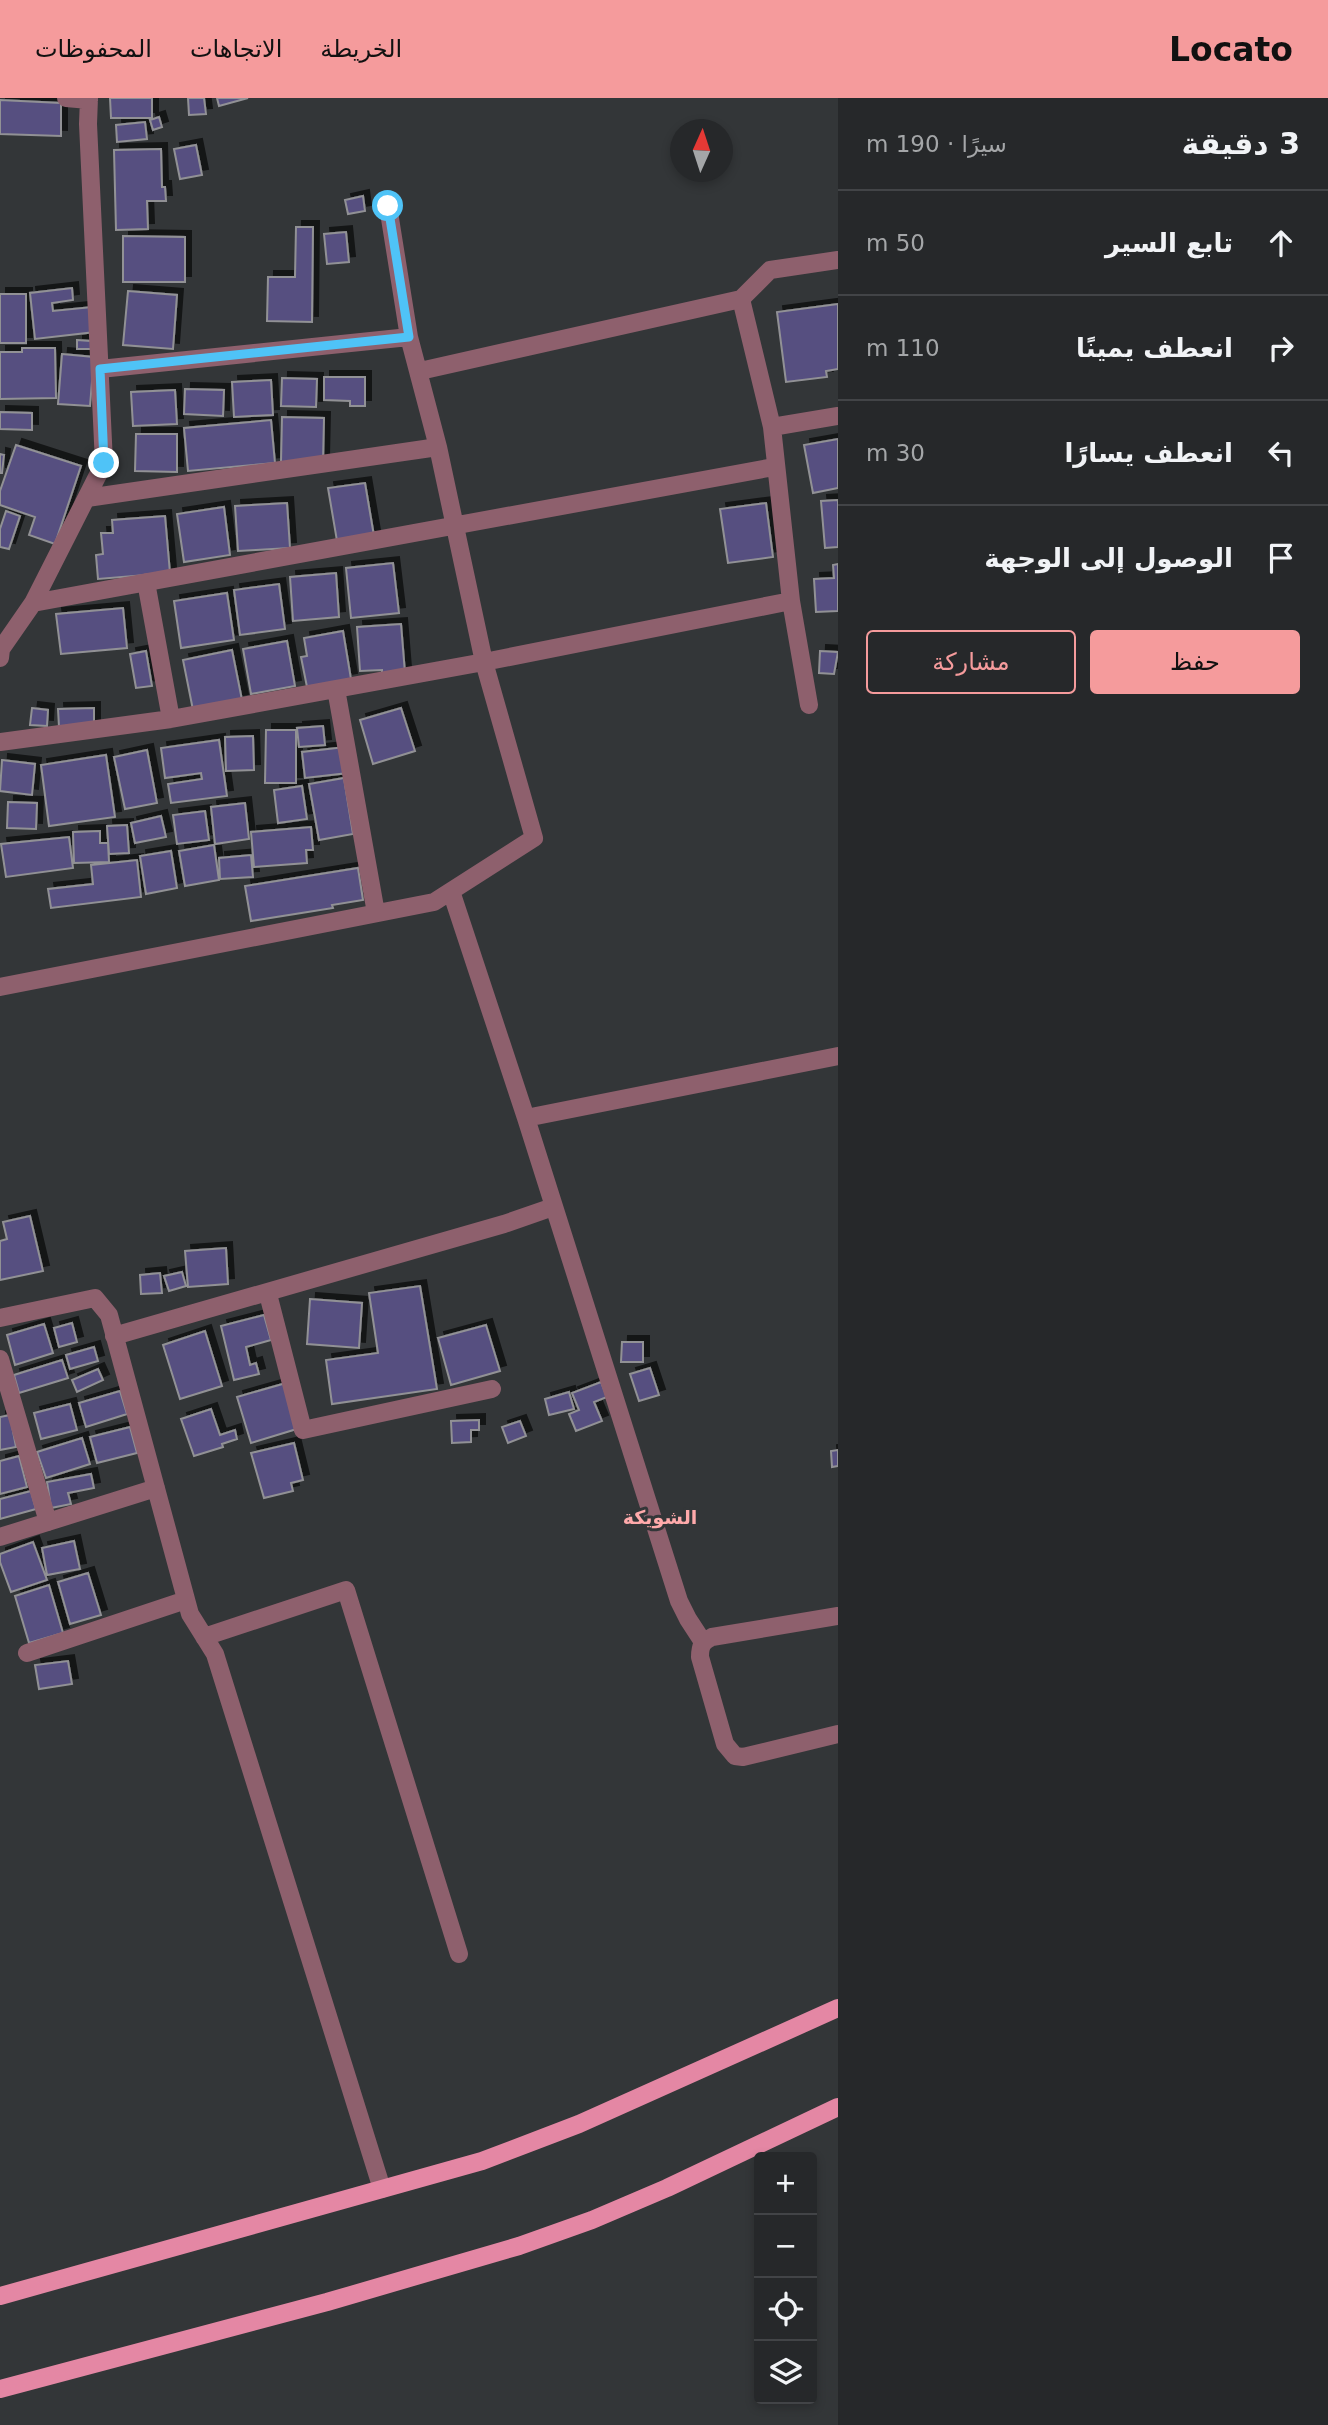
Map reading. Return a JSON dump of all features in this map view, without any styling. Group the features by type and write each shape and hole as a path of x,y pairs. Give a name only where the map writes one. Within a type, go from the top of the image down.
{"main road":[{"path":"0,2296 482,2161 579,2124 838,2008"},
{"path":"0,2389 327,2302 519,2246 604,2215 838,2107"}],"street":[{"path":"0,652 33,603 104,463 89,99 66,98"},
{"path":"0,987 435,902 534,838 484,662 438,447 409,337 388,206"},
{"path":"420,371 741,299 770,270 838,260"},
{"path":"741,299 772,427 774,467 791,601 809,705"},
{"path":"100,369 409,337"},
{"path":"772,427 838,416"},
{"path":"87,498 438,447"},
{"path":"33,603 774,467"},
{"path":"146,582 171,719"},
{"path":"0,742 171,719 484,662 791,601"},
{"path":"336,689 376,913"},
{"path":"451,891 679,1601 703,1642"},
{"path":"526,1118 838,1056"},
{"path":"114,1336 268,1294 553,1207"},
{"path":"268,1294 303,1430 492,1389"},
{"path":"0,1318 95,1298 108,1315 190,1615 215,1654 382,2189"},
{"path":"0,1359 48,1522"},
{"path":"0,1537 156,1488"},
{"path":"204,1637 346,1590 459,1954"},
{"path":"27,1653 186,1600"},
{"path":"838,1616 712,1637 703,1642 700,1648 700,1657 725,1744 735,1756 743,1758 838,1734"}],"building":[{"path":"110,98 152,98 152,118 111,118"},
{"path":"188,98 204,98 206,114 189,115"},
{"path":"217,98 248,98 219,106"},
{"path":"0,100 61,103 61,136 0,134"},
{"path":"159,117 162,127 153,130 150,120"},
{"path":"145,122 147,139 117,142 116,125"},
{"path":"196,145 202,175 180,179 174,149"},
{"path":"161,149 162,187 165,187 166,201 147,201 148,229 116,230 114,150"},
{"path":"363,196 365,211 348,214 345,200"},
{"path":"296,227 313,227 312,322 267,321 268,277 295,277"},
{"path":"346,232 349,262 327,264 324,234"},
{"path":"123,236 185,237 185,282 123,282"},
{"path":"72,288 73,300 52,303 53,311 92,307 95,332 35,339 30,293"},
{"path":"128,291 177,295 173,349 123,345"},
{"path":"0,294 26,294 26,343 0,343"},
{"path":"838,304 838,369 826,371 827,377 786,382 777,312"},
{"path":"77,340 91,341 91,349 77,349"},
{"path":"22,348 55,348 56,398 0,399 0,352 22,352"},
{"path":"62,354 94,357 90,406 58,404"},
{"path":"324,377 365,377 365,406 350,406 350,401 324,400"},
{"path":"282,378 317,379 316,407 281,406"},
{"path":"271,380 273,415 234,417 232,382"},
{"path":"185,389 224,390 223,416 184,414"},
{"path":"175,390 177,424 133,426 131,392"},
{"path":"0,412 32,413 32,430 0,429"},
{"path":"282,417 324,418 323,463 281,462"},
{"path":"271,420 275,463 188,471 184,428"},
{"path":"136,434 177,434 177,472 135,471"},
{"path":"838,439 838,488 813,493 804,445"},
{"path":"16,445 81,466 55,544 29,535 35,517 0,505 0,491"},
{"path":"0,454 4,455 2,473 0,473"},
{"path":"365,483 374,536 337,541 328,488"},
{"path":"838,500 838,547 825,548 821,501"},
{"path":"287,503 290,548 238,551 235,506"},
{"path":"766,503 773,557 728,563 720,509"},
{"path":"224,507 230,555 184,562 177,514"},
{"path":"6,511 20,516 9,549 0,547 0,529"},
{"path":"165,516 170,573 98,579 96,555 103,554 101,533 113,533 112,520"},
{"path":"393,563 399,613 351,618 346,568"},
{"path":"838,564 838,611 816,612 814,579 834,578 833,565"},
{"path":"336,573 339,617 293,621 290,577"},
{"path":"279,584 285,629 240,635 234,590"},
{"path":"227,593 234,640 181,648 174,601"},
{"path":"123,608 127,648 61,654 56,614"},
{"path":"401,624 405,673 382,675 382,670 360,671 357,627"},
{"path":"343,631 351,679 307,687 301,657 307,656 304,638"},
{"path":"287,641 295,686 251,694 243,649"},
{"path":"232,650 242,700 193,710 183,660"},
{"path":"146,651 152,686 136,688 130,654"},
{"path":"820,651 838,652 834,674 819,673"},
{"path":"32,708 48,710 47,726 30,725"},
{"path":"94,708 94,726 59,727 58,709"},
{"path":"401,708 415,751 373,764 360,720"},
{"path":"323,726 325,745 299,747 297,728"},
{"path":"266,730 296,730 296,783 265,783"},
{"path":"253,736 254,770 226,771 225,737"},
{"path":"219,740 227,796 171,803 168,784 202,779 201,773 165,778 161,748"},
{"path":"345,747 348,773 305,778 302,752"},
{"path":"147,750 157,803 125,809 114,757"},
{"path":"106,755 115,817 49,826 41,765"},
{"path":"2,760 35,764 32,795 0,791"},
{"path":"344,778 353,834 319,840 309,784"},
{"path":"302,786 307,819 278,823 274,790"},
{"path":"8,802 37,803 36,829 7,828"},
{"path":"245,803 249,839 215,844 211,807"},
{"path":"205,811 209,840 177,844 173,815"},
{"path":"161,816 166,837 135,843 131,823"},
{"path":"127,825 129,853 109,854 107,826"},
{"path":"311,827 313,850 306,850 307,863 254,867 251,832"},
{"path":"100,831 100,843 108,843 109,862 74,863 73,832"},
{"path":"69,837 73,868 6,877 1,844"},
{"path":"214,845 219,880 185,886 179,851"},
{"path":"171,851 177,888 146,894 140,856"},
{"path":"251,855 253,877 220,879 219,858"},
{"path":"137,860 141,897 51,908 48,889 93,884 91,865"},
{"path":"358,868 363,900 332,905 333,908 251,921 245,886"},
{"path":"30,1216 43,1271 0,1280 0,1241 7,1239 3,1222"},
{"path":"226,1248 228,1284 188,1287 185,1251"},
{"path":"182,1272 186,1286 169,1291 164,1276"},
{"path":"160,1273 162,1293 141,1294 140,1275"},
{"path":"420,1286 437,1389 332,1404 326,1360 378,1353 369,1293"},
{"path":"310,1299 362,1303 359,1348 307,1344"},
{"path":"264,1315 271,1340 246,1347 250,1365 256,1363 259,1374 234,1380 221,1326"},
{"path":"72,1323 77,1342 59,1347 54,1328"},
{"path":"44,1324 53,1353 15,1365 7,1335"},
{"path":"486,1325 500,1371 451,1385 438,1338"},
{"path":"205,1331 222,1386 180,1399 163,1345"},
{"path":"622,1342 643,1342 643,1362 621,1362"},
{"path":"94,1347 98,1361 70,1369 66,1355"},
{"path":"62,1360 68,1378 19,1393 14,1375"},
{"path":"650,1368 659,1395 639,1401 630,1374"},
{"path":"98,1369 103,1380 77,1392 72,1380"},
{"path":"601,1382 607,1397 594,1402 602,1421 576,1431 569,1414 579,1410 572,1393"},
{"path":"286,1383 300,1428 251,1443 237,1397"},
{"path":"120,1391 127,1414 86,1427 79,1403"},
{"path":"569,1392 574,1409 549,1415 545,1399"},
{"path":"70,1404 77,1430 41,1439 34,1413"},
{"path":"211,1409 220,1435 235,1430 237,1439 222,1444 223,1447 194,1456 181,1419"},
{"path":"10,1415 16,1447 0,1450 0,1417"},
{"path":"479,1420 479,1430 471,1430 471,1442 452,1443 451,1421"},
{"path":"520,1421 526,1436 508,1443 502,1427"},
{"path":"130,1427 137,1453 97,1463 90,1437"},
{"path":"82,1438 90,1464 46,1478 37,1452"},
{"path":"294,1443 303,1480 291,1483 293,1491 264,1498 251,1453"},
{"path":"838,1450 838,1466 832,1467 831,1451"},
{"path":"19,1456 27,1487 0,1494 0,1461"},
{"path":"91,1474 94,1488 68,1493 71,1504 51,1508 47,1482"},
{"path":"31,1491 36,1509 0,1519 0,1499"},
{"path":"74,1541 80,1569 47,1575 42,1548"},
{"path":"33,1542 47,1580 11,1592 0,1562 0,1554"},
{"path":"88,1573 101,1615 70,1624 58,1582"},
{"path":"49,1585 63,1633 29,1643 15,1596"},
{"path":"68,1661 72,1684 39,1689 35,1665"}],"district":[{"name":"الشويكة","path":"660,1517"}],"route":[{"path":"104,463 100,369 409,337 388,206"}]}
